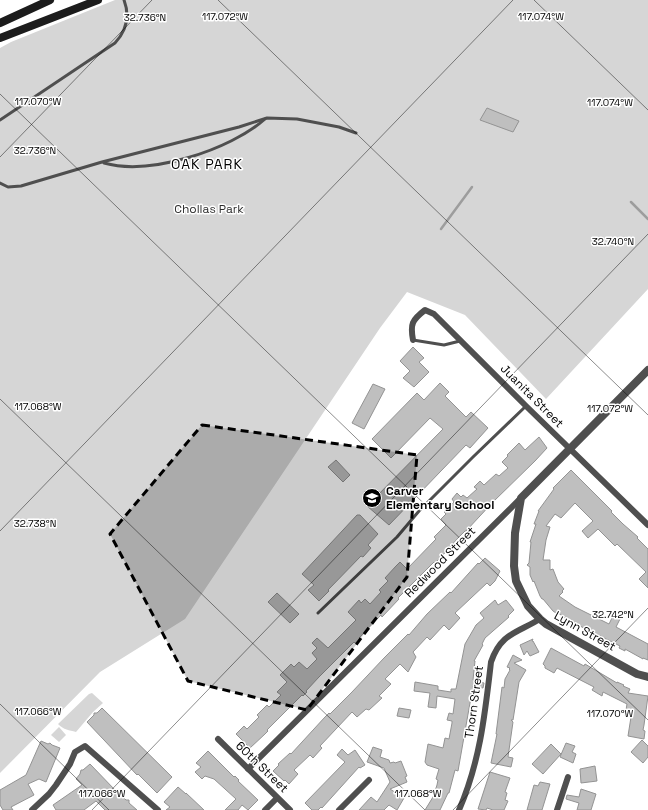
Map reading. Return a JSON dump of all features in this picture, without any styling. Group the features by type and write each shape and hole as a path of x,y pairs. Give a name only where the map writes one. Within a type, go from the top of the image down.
{"main road":[{"path":"0,23 50,0"},
{"path":"0,38 98,0"}],"street":[{"name":"Juanita Street","path":"413,340 411,329 414,318 425,310 434,314 648,525"},
{"name":"Redwood Street","path":"248,769 522,498 648,370"},
{"name":"Lynn Street","path":"522,498 515,533 514,566 516,581 528,606 546,624 637,674 648,677"},
{"name":"Thorn Street","path":"459,810 476,762 483,727 493,655 506,638 517,630 529,626 540,619"},
{"name":"60th Street","path":"218,739 290,810"},
{"path":"32,810 56,786 67,769 75,752 85,746 153,809"},
{"path":"557,810 568,777"},
{"path":"339,810 369,780"},
{"path":"266,810 278,798"}],"lane":[{"path":"0,120 115,43 123,35 128,12 124,0"},
{"path":"102,162 116,166 130,167 158,164 195,156 226,143 256,127 267,118"},
{"path":"0,183 8,187 21,186 102,162 239,127 267,118 297,119 339,127 356,133"},
{"path":"413,340 444,344 461,340"},
{"path":"318,613 397,537 419,511 473,456 526,406"}],"highlighted area":[{"path":"202,425 417,455 407,577 307,710 188,681 110,534"}],"green space":[{"name":"Chollas Park","path":"115,0 648,0 648,289 546,399 465,315 407,292 380,328 185,619 100,672 0,773 0,48 11,42"},
{"path":"92,693 103,703 76,732 64,729 58,724 89,694"},
{"path":"59,727 66,735 59,742 51,735"}],"building":[{"path":"487,108 519,121 513,132 480,120"},
{"path":"413,347 424,358 419,362 429,372 414,387 403,378 410,371 400,361"},
{"path":"440,383 449,392 445,396 466,417 471,412 488,428 470,448 466,445 389,525 367,506 443,429 430,418 391,458 372,439 417,393 424,400"},
{"path":"373,384 385,389 364,429 352,423"},
{"path":"539,437 547,448 535,461 493,502 435,563 434,562 398,598 399,599 382,617 381,615 359,638 360,639 355,643 354,642 319,677 306,691 307,692 303,696 302,695 250,748 236,734 244,726 247,729 259,717 257,715 267,705 269,707 281,695 277,692 287,682 280,675 291,664 294,667 299,662 307,669 317,659 312,653 317,648 312,643 317,638 328,648 356,620 348,612 359,600 361,603 365,599 370,604 381,592 379,590 388,581 385,578 400,562 407,569 436,539 434,537 446,525 441,519 446,514 444,512 454,502 452,499 457,493 461,497 463,495 467,498 477,489 474,487 480,481 484,485 496,474 499,476 508,468 502,462 519,443 525,450"},
{"path":"336,460 350,475 343,482 328,467"},
{"path":"571,470 623,524 638,537 637,538 648,549 648,588 639,579 646,572 617,544 615,546 598,529 588,538 582,531 593,521 575,503 561,518 555,514 546,526 550,527 546,540 543,560 550,560 550,570 553,569 558,582 564,589 559,596 575,607 609,624 615,612 622,615 616,627 648,644 648,660 643,659 625,649 625,651 619,648 620,646 574,623 573,624 557,612 556,613 553,611 540,596 530,575 530,567 527,565 529,563 530,542 536,524 534,524 538,511 554,489 553,488"},
{"path":"357,515 360,515 378,534 368,545 371,548 363,557 361,556 319,601 308,590 314,585 302,574"},
{"path":"485,558 500,571 495,581 490,586 487,583 455,613 460,618 449,630 444,625 430,640 427,637 413,652 416,657 408,672 400,664 385,679 391,684 379,696 382,698 369,710 366,709 357,717 352,712 320,746 322,748 313,758 310,755 294,770 298,774 289,784 273,771 279,765 278,764 290,753 291,754 325,717 352,692 408,634 409,635 427,614 450,592 451,593 478,563 479,564"},
{"path":"277,593 299,614 290,623 268,602"},
{"path":"495,600 498,605 506,600 514,610 508,616 509,617 485,638 482,644 483,645 474,661 473,680 484,683 483,688 473,686 458,771 455,770 449,793 440,810 425,810 433,797 437,785 438,780 436,779 439,769 427,765 425,762 428,744 443,748 445,738 449,739 452,721 447,720 449,713 453,714 455,699 437,696 436,708 428,707 430,693 414,691 415,682 438,686 438,690 451,692 451,689 456,689 465,644 476,625 484,618 480,613"},
{"path":"533,639 532,641 539,652 530,656 527,651 524,655 520,645"},
{"path":"551,648 584,666 585,664 617,683 624,685 623,686 630,689 628,693 648,696 643,730 645,731 644,739 628,736 631,717 625,716 627,704 603,692 602,696 592,690 594,687 557,668 554,673 545,668 543,664"},
{"path":"513,655 522,660 514,663 526,670 519,682 513,720 511,720 513,722 508,757 513,758 511,767 491,763 497,734 502,687 504,688 505,679 510,670 510,668 507,667"},
{"path":"102,708 172,777 157,793 138,774 137,775 87,722 94,715 94,713 97,713"},
{"path":"399,708 411,710 409,718 397,716"},
{"path":"642,740 648,746 648,757 643,763 631,752"},
{"path":"41,741 48,744 50,743 60,748 46,782 39,779 28,784 34,795 11,807 13,810 3,810 0,805 0,790 26,775"},
{"path":"566,743 575,746 572,752 576,754 573,763 560,757"},
{"path":"551,744 561,754 543,774 532,764"},
{"path":"373,747 382,750 380,757 389,760 390,763 401,761 407,776 405,777 407,782 390,789 404,798 397,810 389,805 384,810 359,810 371,797 377,802 390,782 384,768 367,762"},
{"path":"342,749 348,755 355,750 365,765 360,768 359,767 322,808 312,810 305,803 345,762 337,755"},
{"path":"208,751 258,800 248,810 242,805 238,810 225,810 236,799 214,779 205,776 202,779 195,772 201,767 196,763"},
{"path":"90,764 115,790 126,800 129,800 129,803 137,810 105,810 96,801 84,810 56,810 53,805 82,785 76,779 81,770"},
{"path":"595,766 597,781 581,783 580,769"},
{"path":"490,772 510,778 505,792 507,793 505,800 508,801 504,810 493,810 487,808 486,810 478,809"},
{"path":"540,782 550,784 542,810 527,810 534,785 538,786"},
{"path":"178,787 204,810 166,810 170,807 164,802"},
{"path":"581,789 596,794 591,810 577,810 579,803 566,799 567,795 579,797"}],"waterway":[{"path":"441,229 472,187"},
{"path":"631,202 648,219"}],"place":[{"name":"Carver Elementary School","path":"372,498"}],"district":[{"name":"OAK PARK","path":"207,164"}]}
